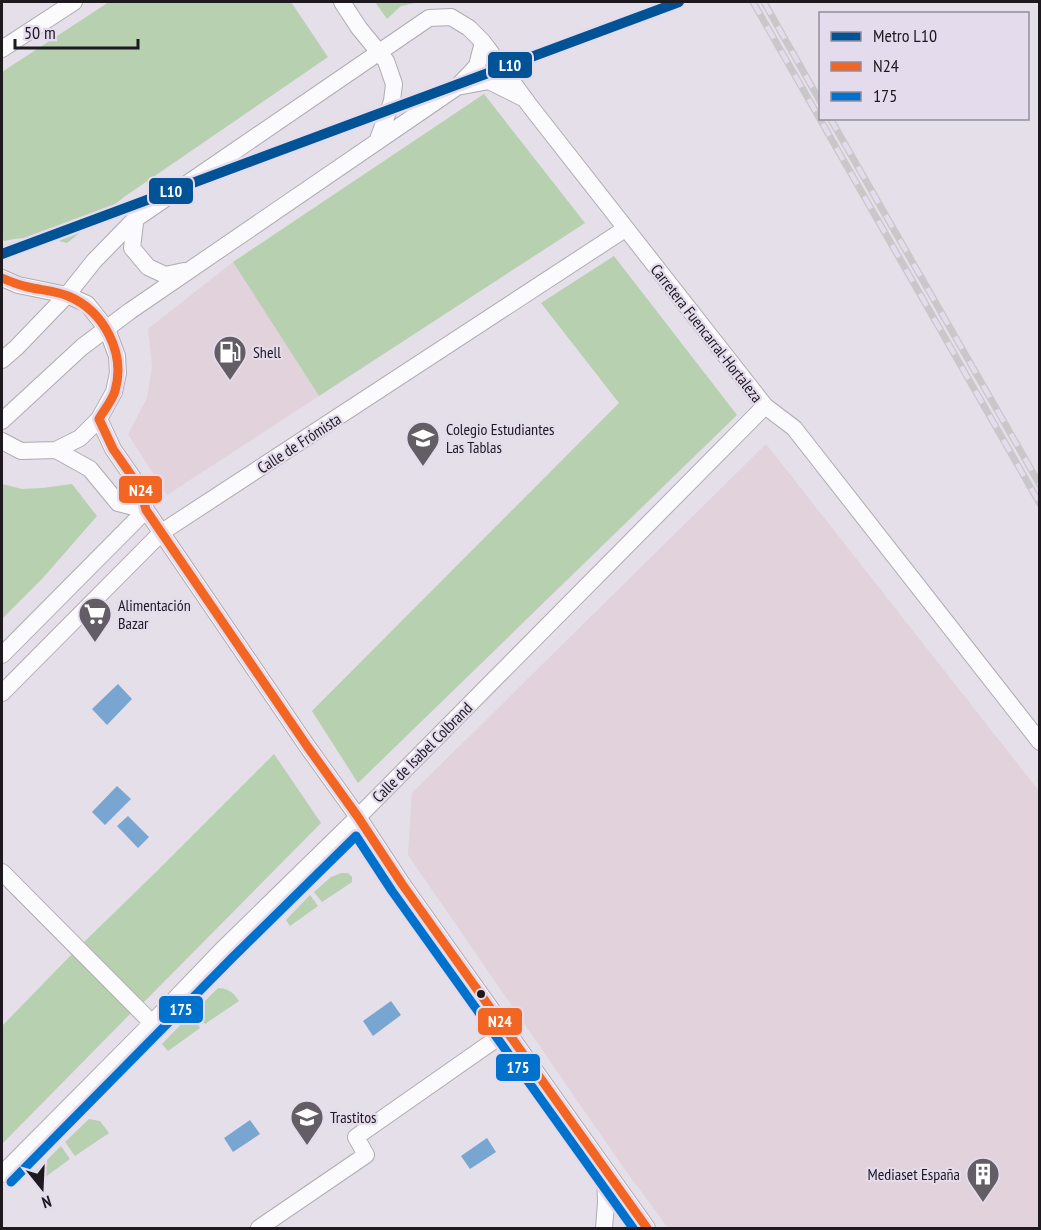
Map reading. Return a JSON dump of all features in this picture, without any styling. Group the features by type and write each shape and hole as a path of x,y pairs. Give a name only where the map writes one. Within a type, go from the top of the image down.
{"street":[{"path":"2,49 70,2"},
{"path":"342,2 359,28 386,61 394,84 392,100 377,142"},
{"name":"Carretera Fuencarral-Hortaleza","path":"2,360 67,295 94,261 134,220 429,18 451,17 469,28 483,42 625,229 765,406 794,428 1040,742"},
{"path":"2,421 82,346 457,87 477,66 483,42"},
{"path":"457,87 489,81 525,98"},
{"path":"134,220 132,248 148,267 165,275 191,269"},
{"name":"Calle de Frómista","path":"2,693 162,532 625,229"},
{"path":"2,278 18,285 67,295 87,304 107,329 117,356 118,373 114,392 99,419 80,438 56,450 21,451 2,441"},
{"path":"2,291 18,285"},
{"name":"Calle de Isabel Colbrand","path":"2,1174 765,406"},
{"path":"99,419 113,449 140,488 146,510 402,884 647,1228"},
{"path":"56,450 90,469 118,503 146,510"},
{"path":"2,655 146,510"},
{"path":"2,872 152,1023"},
{"path":"259,1228 366,1155 356,1137 506,1032"},
{"path":"604,1228 605,1170"}],"shaded area":[{"name":"Shell","path":"233,262 319,396 167,495 128,434 147,398 152,366 148,329"},
{"path":"766,444 1039,791 1039,1228 668,1228 621,1164 408,855 412,793"}],"green space":[{"path":"109,2 291,2 328,57 124,197 67,243 36,238 4,241 2,237 2,72"},
{"path":"375,2 419,2 401,6 387,19"},
{"path":"484,94 585,223 319,396 233,262"},
{"path":"614,256 737,415 358,783 312,711 619,403 541,303"},
{"path":"2,484 22,489 72,484 97,516 42,579 2,619"},
{"path":"274,754 321,823 141,1005 82,944"},
{"path":"348,873 352,877 352,882 322,902 314,892 331,877"},
{"path":"310,895 318,906 290,926 286,920"},
{"path":"74,952 132,1012 2,1144 2,1026"},
{"path":"218,988 230,991 239,1001 205,1024 195,1011"},
{"path":"191,1014 200,1028 168,1051 162,1044"},
{"path":"89,1119 100,1121 109,1133 75,1156 65,1142"},
{"path":"61,1146 70,1159 37,1183 32,1175"}],"water":[{"path":"118,684 132,699 107,725 92,709"},
{"path":"117,786 131,799 105,825 92,812"},
{"path":"128,816 149,837 138,848 117,826"},
{"path":"391,1001 401,1015 373,1036 363,1021"},
{"path":"250,1120 260,1134 233,1152 224,1138"},
{"path":"487,1138 496,1152 470,1169 461,1156"}],"railway":[{"path":"753,2 819,117"},
{"path":"764,2 819,99"},
{"path":"820,120 1040,504"},
{"path":"831,120 1040,485"}],"metro line":[{"name":"L10","path":"2,254 679,2"}],"transit line":[{"name":"N24","path":"2,278 68,296 81,303 102,323 114,348 118,377 114,395 99,419 113,449 140,488 146,510 402,884 647,1228"},
{"name":"175","path":"11,1182 356,836 392,891 633,1228"}],"place":[{"name":"Shell","path":"230,381"},
{"name":"Colegio Estudiantes Las Tablas","path":"423,467"},
{"name":"Alimentación Bazar","path":"95,643"},
{"name":"Trastitos","path":"307,1146"},
{"name":"Mediaset España","path":"983,1203"}]}
